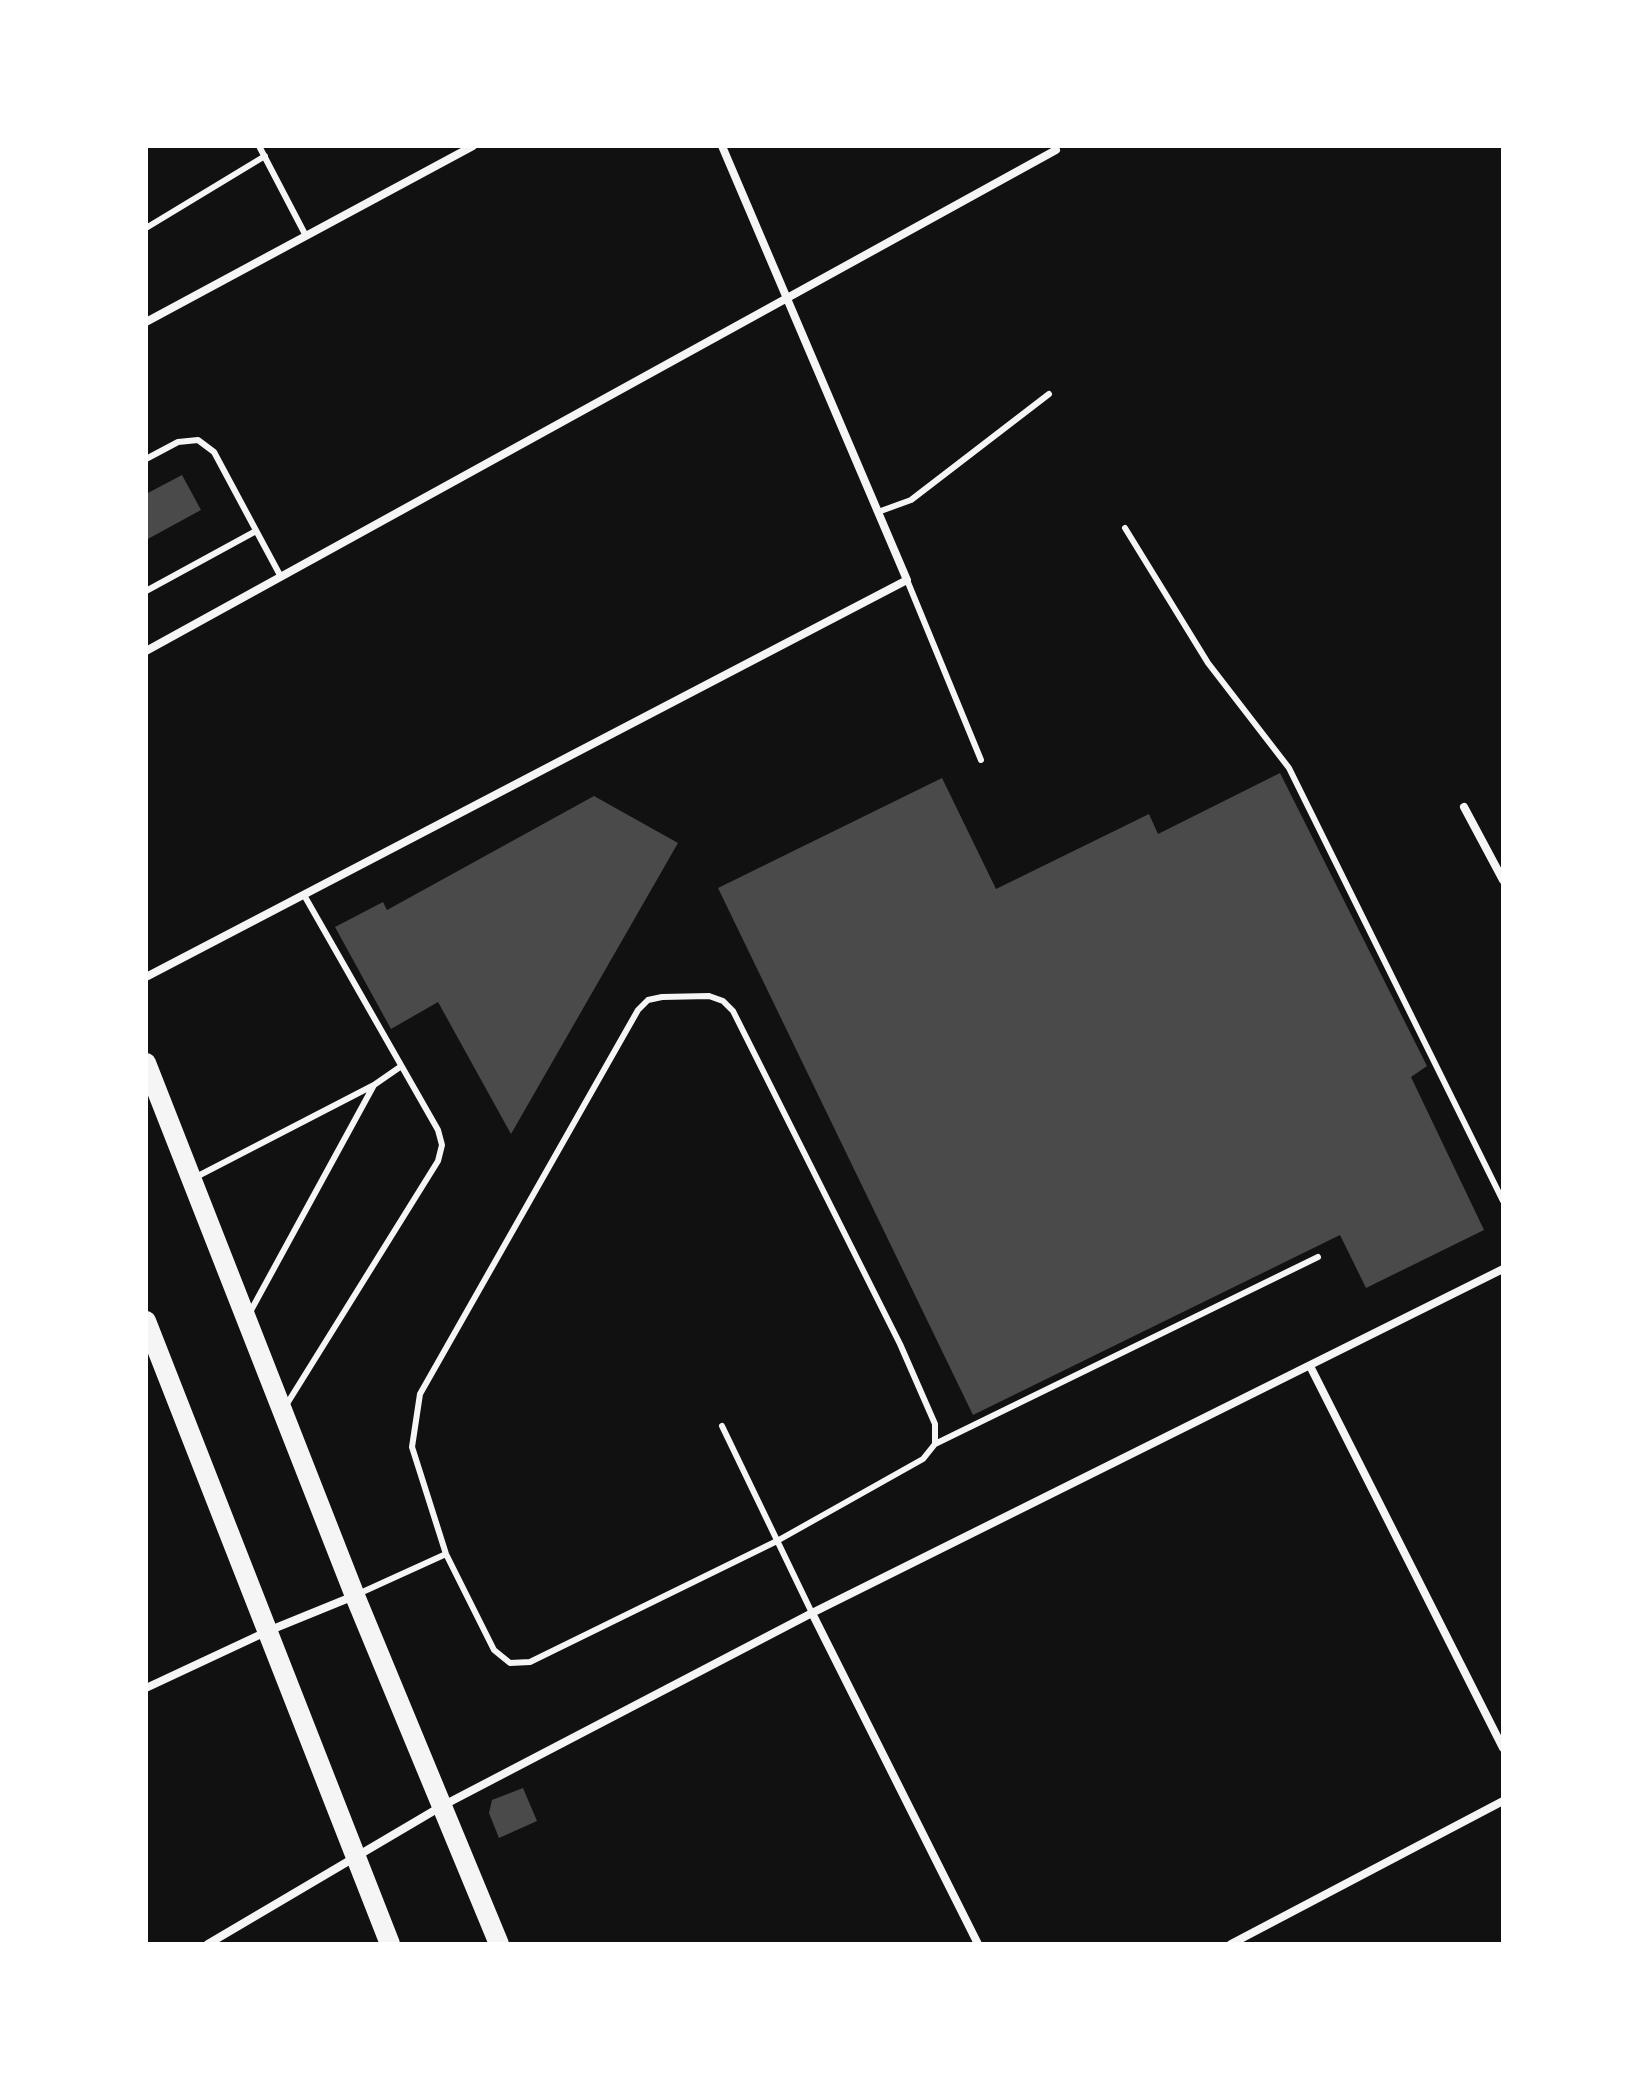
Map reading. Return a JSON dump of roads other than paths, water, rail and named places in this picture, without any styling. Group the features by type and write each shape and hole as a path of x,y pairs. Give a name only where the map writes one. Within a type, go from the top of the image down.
{"main road":[{"path":"146,1063 355,1596 499,1944"},
{"path":"146,1321 390,1944"}],"street":[{"path":"146,322 473,146"},
{"path":"146,977 907,580 722,146"},
{"path":"146,651 1056,150"},
{"path":"1464,807 1503,880"},
{"path":"208,1944 442,1806 812,1613 1503,1269"},
{"path":"1310,1366 1503,1748"},
{"path":"146,1688 268,1631 355,1596"},
{"path":"812,1613 978,1944"},
{"path":"1231,1944 1503,1801"}],"lane":[{"path":"259,146 306,236"},
{"path":"146,228 265,156"},
{"path":"878,512 911,500 1049,394"},
{"path":"146,459 178,442 198,440 214,452 281,577"},
{"path":"1125,528 1208,663 1289,768 1503,1201"},
{"path":"146,591 256,531"},
{"path":"907,580 981,760"},
{"path":"283,1410 438,1161 442,1145 438,1130 304,895"},
{"path":"935,1444 935,1424 900,1344 733,1011 723,1001 709,996 648,1000 638,1010 420,1394 412,1447 446,1554 494,1650 510,1663 530,1662 777,1541 923,1459 935,1444 1318,1257"},
{"path":"191,1179 374,1085 400,1067"},
{"path":"247,1318 374,1085"},
{"path":"722,1426 812,1613"},
{"path":"355,1596 446,1554"}]}
